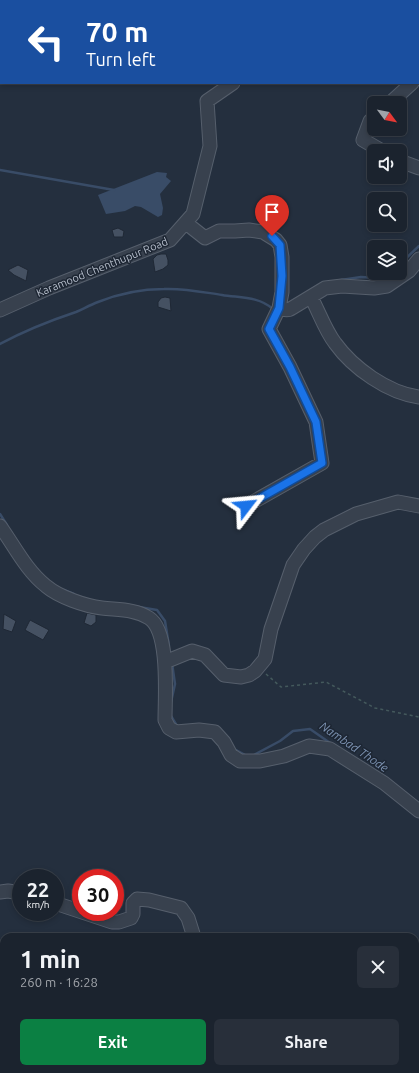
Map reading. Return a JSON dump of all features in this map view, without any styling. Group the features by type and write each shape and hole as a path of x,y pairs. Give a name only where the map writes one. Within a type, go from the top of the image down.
{"street":[{"name":"Karamood Chenthupur Road","path":"0,310 49,288 170,240 193,214 210,146 207,101 232,84"},
{"path":"398,96 411,84"},
{"path":"367,129 363,140 370,144"},
{"path":"407,164 419,168"},
{"path":"186,223 205,238 219,231 249,230 263,232 276,240 280,245 282,257 280,303 269,329 290,367 316,422 322,463 246,506"},
{"path":"280,303 289,310 325,288 342,286 374,288 387,286 409,271 419,259"},
{"path":"311,297 334,342 348,360 382,385 410,396 419,397"},
{"path":"165,662 192,651 205,655 224,675 235,677 249,675 258,668 264,659 271,629 293,565 315,537 324,530 356,514 398,502 419,506"},
{"path":"0,526 29,570 46,587 68,598 90,606 136,612 150,618 156,625 163,646 165,662 165,720 169,728 176,732 199,730 215,732 224,742 231,756 240,761 260,761 284,756 309,746 330,749 384,783 419,811"},
{"path":"0,892 12,892"},
{"path":"64,906 99,919 120,922 131,918 133,914 133,903 137,899 149,900 184,910 193,933"}],"path":[{"path":"258,668 281,687 326,682 375,708 419,717"}],"water":[{"path":"157,172 167,173 166,177 171,181 160,194 163,208 162,215 158,217 141,207 135,206 125,211 106,214 98,195"}],"building":[{"path":"118,228 124,231 123,237 114,237 112,230"},
{"path":"166,254 168,265 155,272 153,259 157,255"},
{"path":"18,265 28,270 26,281 8,270"},
{"path":"161,298 170,298 171,311 158,307 158,302"},
{"path":"87,613 96,615 96,622 91,626 84,623"},
{"path":"4,614 16,621 12,632 3,629"},
{"path":"30,620 49,630 43,640 25,630"}],"waterway":[{"path":"0,170 114,190"},
{"path":"407,257 419,246"},
{"path":"339,281 367,277"},
{"path":"0,344 37,326 76,312 92,304 130,292 156,289 186,290 249,298 261,302 273,309"},
{"name":"Nambad Thode","path":"0,514 7,525"},
{"name":"Nambad Thode","path":"64,590 74,594"},
{"name":"Nambad Thode","path":"139,607 157,610 165,621 169,646"},
{"name":"Nambad Thode","path":"171,702 175,684 172,663"},
{"name":"Nambad Thode","path":"171,716 177,726"},
{"name":"Nambad Thode","path":"252,756 280,741 293,731 310,729 333,745"},
{"name":"Nambad Thode","path":"236,750 247,756"}],"route":[{"path":"246,506 322,463 316,422 290,367 269,329 279,308 282,292 282,257 280,245 272,236"}]}
